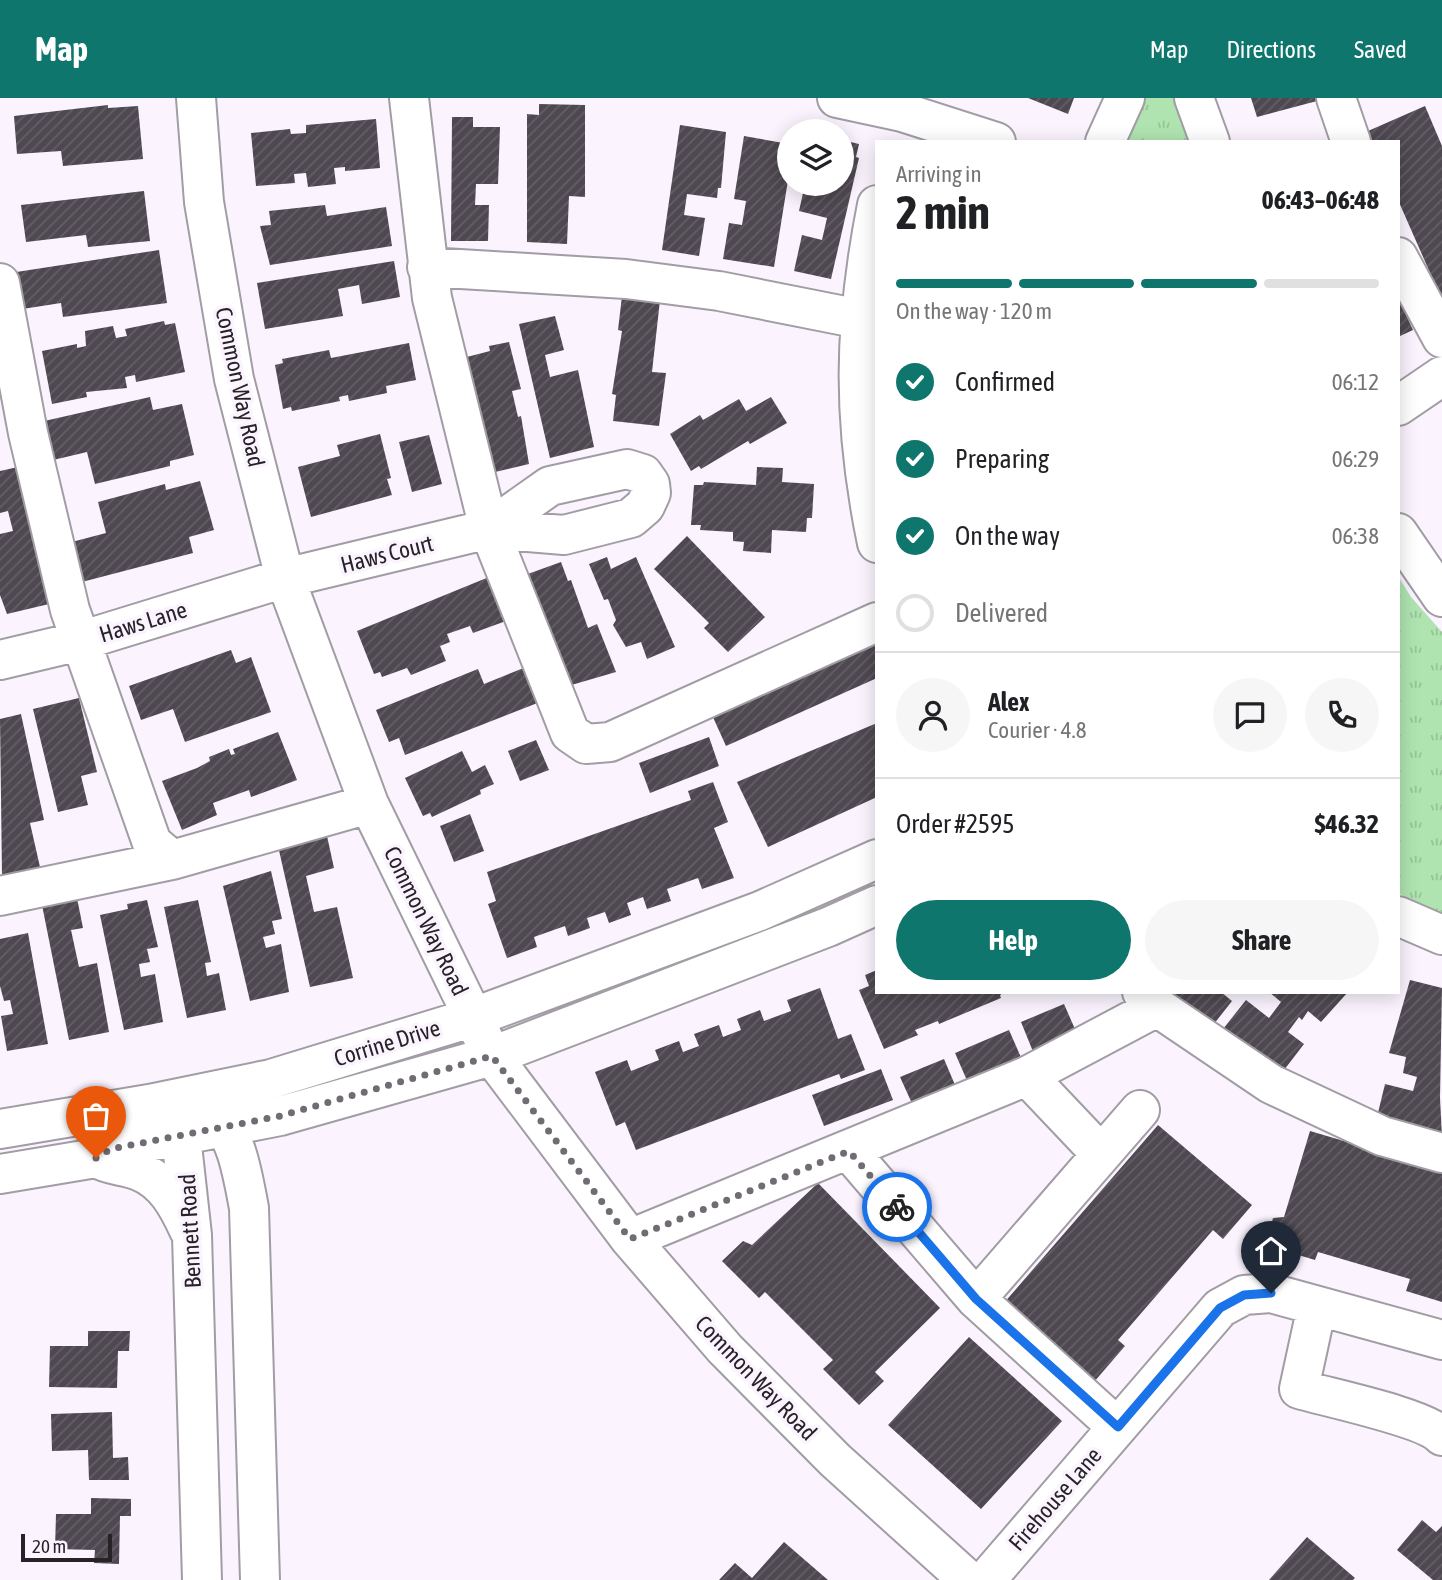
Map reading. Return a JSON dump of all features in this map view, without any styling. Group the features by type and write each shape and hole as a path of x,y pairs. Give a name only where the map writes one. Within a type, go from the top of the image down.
{"street":[{"name":"Common Way Road","path":"196,98 204,202 234,379 285,578 369,804 492,1056 630,1239 724,1349 835,1460 968,1580"},
{"path":"409,98 432,298 489,529 566,726 586,744 610,742 875,623"},
{"path":"837,98 988,140"},
{"path":"1106,140 1125,98"},
{"path":"1194,98 1209,140"},
{"path":"1336,98 1350,140"},
{"path":"875,218 860,319 857,401 863,476 875,533"},
{"path":"1400,261 1442,338"},
{"path":"427,267 626,279 719,291 860,319"},
{"path":"0,283 14,437 80,641 152,843 172,860"},
{"path":"1400,405 1442,376"},
{"name":"Haws Court","path":"285,578 489,529"},
{"path":"1400,536 1442,597"},
{"name":"Haws Lane","path":"0,660 80,641 285,578"},
{"path":"0,896 172,860 369,804"},
{"name":"Corrine Drive","path":"0,1129 271,1079 474,1017 760,911 875,860"},
{"name":"Corrine Drive","path":"0,1174 96,1158 111,1149 280,1116 492,1056 828,927 875,906"},
{"path":"1400,917 1442,935"},
{"path":"630,1239 1027,1076 1150,1000 1271,1084 1382,1136 1442,1153"},
{"path":"1027,1076 1100,1153"},
{"path":"199,1093 228,1127 244,1177 252,1240 260,1580"},
{"name":"Bennett Road","path":"199,1093 181,1136 192,1235 202,1580"},
{"path":"976,1299 1140,1110"},
{"path":"849,1151 976,1299 1118,1427"},
{"name":"Corrine Drive","path":"96,1158 109,1165 141,1171 154,1179 167,1191 192,1235"},
{"name":"Firehouse Lane","path":"986,1580 1220,1308 1244,1295 1271,1293 1442,1340"},
{"path":"1317,1306 1299,1390 1436,1429 1442,1436"}],"green space":[{"path":"1141,98 1186,98 1201,140 1126,140"},
{"path":"1400,579 1411,597 1442,632 1442,916 1400,894"}],"building":[{"path":"1028,98 1074,98 1068,114"},
{"path":"1251,98 1316,98 1317,101 1257,117"},
{"path":"539,104 585,105 585,197 569,196 567,244 527,242 527,114 539,115"},
{"path":"108,105 108,108 138,106 143,159 63,166 61,151 17,154 14,116"},
{"path":"1425,106 1442,146 1442,300 1400,205 1400,140 1372,140 1368,131"},
{"path":"452,117 473,117 473,127 500,127 498,184 476,184 475,205 489,205 488,241 451,241"},
{"path":"376,119 380,168 345,171 345,167 334,168 336,184 308,187 306,173 294,174 295,183 256,186 251,133 290,129 291,134 306,133 306,125"},
{"path":"680,125 726,132 721,188 718,188 717,198 687,194 684,215 705,218 699,256 662,250"},
{"path":"744,136 777,142 777,196 785,196 774,267 723,259 729,223 742,225 746,201 734,199"},
{"path":"854,143 859,144 856,157 859,158 854,180"},
{"path":"144,191 150,241 88,247 86,235 26,242 21,205"},
{"path":"802,196 850,196 831,279 794,271 802,235 822,240 827,218 799,211"},
{"path":"325,205 327,216 386,207 392,246 270,265 260,226 271,225 269,211"},
{"path":"159,250 167,303 63,317 61,303 16,310 10,273"},
{"path":"394,261 400,297 362,304 359,285 338,289 343,316 265,329 257,283"},
{"path":"622,296 660,300 652,372 666,373 659,426 613,421 616,395 612,394 622,331 618,330"},
{"path":"1400,301 1413,330 1400,336"},
{"path":"555,316 564,350 545,355 550,377 578,370 594,447 550,458 519,324"},
{"path":"164,321 165,325 175,323 185,372 136,382 135,375 125,377 127,388 86,392 87,397 52,404 42,351 77,344 77,348 86,346 85,331 113,326 116,338 127,336 125,329"},
{"path":"509,342 521,389 512,391 518,417 521,416 529,464 491,473 463,358 490,351 489,346"},
{"path":"409,343 416,380 386,386 387,393 349,401 348,395 339,397 340,401 292,411 291,407 283,409 275,365 283,363 282,359 329,350 331,358"},
{"path":"150,397 153,410 182,404 194,455 170,461 170,466 95,484 87,452 49,461 40,422"},
{"path":"771,397 787,423 750,444 748,441 701,469 699,466 691,471 670,434 700,415 703,420 739,399 746,411"},
{"path":"380,434 391,478 387,479 392,495 311,517 298,467 340,456 337,445"},
{"path":"429,435 442,484 412,492 399,442"},
{"path":"18,467 49,604 7,614 0,595 0,534 13,531 8,511 0,513 0,471"},
{"path":"757,467 783,468 782,482 814,484 812,518 807,518 806,532 772,530 771,553 743,551 744,542 733,541 733,532 700,530 701,525 691,525 694,485 703,485 704,482 756,485"},
{"path":"200,481 214,530 189,537 193,553 78,583 68,543 106,533 98,502 165,484 166,490"},
{"path":"687,536 765,617 728,652 704,628 709,623 654,569"},
{"path":"607,557 611,569 636,557 675,647 647,659 641,642 626,647 613,625 616,620 608,599 604,600 589,564"},
{"path":"561,562 568,581 571,580 588,628 597,624 616,672 568,686 525,575"},
{"path":"489,577 506,621 473,633 470,626 447,634 450,642 440,646 446,661 411,675 407,668 382,677 380,672 374,674 357,631"},
{"path":"875,642 875,679 726,746 712,715"},
{"path":"231,650 236,663 251,657 271,712 185,742 173,709 141,720 129,686"},
{"path":"526,667 540,702 405,755 399,738 389,742 376,710 478,669 484,684"},
{"path":"79,698 97,772 81,776 88,805 58,812 33,709"},
{"path":"21,714 44,820 30,823 40,867 2,876 0,719"},
{"path":"875,724 875,798 768,847 737,782"},
{"path":"278,732 297,780 251,797 249,790 213,803 217,815 182,830 162,781 197,768 210,761 209,757 229,749 231,755 235,754 233,749"},
{"path":"709,737 719,766 650,793 639,763"},
{"path":"536,740 549,770 520,781 508,751"},
{"path":"462,751 472,772 485,765 494,784 480,790 481,794 432,817 430,813 423,816 405,778"},
{"path":"713,782 728,822 714,828 734,878 702,889 698,878 667,889 671,901 647,909 643,897 627,903 631,915 609,923 605,912 587,918 590,928 568,936 565,926 534,937 537,947 507,958 488,904 496,901 487,872 691,800 688,791"},
{"path":"470,814 484,851 454,862 440,826"},
{"path":"327,836 334,868 306,876 314,912 337,907 353,978 310,987 278,846"},
{"path":"271,871 282,919 272,921 275,934 263,937 266,948 281,944 289,992 250,1001 223,886"},
{"path":"76,893 83,928 71,930 79,967 97,963 109,1032 69,1040 41,900"},
{"path":"147,900 158,947 147,949 150,962 139,964 141,977 155,974 163,1022 124,1030 100,915 128,909 127,904"},
{"path":"198,900 211,962 205,963 207,976 219,973 226,1010 187,1018 164,907"},
{"path":"28,933 48,1044 7,1051 1,1016 13,1014 10,1000 4,1001 0,986 0,939"},
{"path":"875,971 875,994 1002,994 1001,998 939,1024 938,1021 915,1030 918,1035 884,1049 859,990 869,986 865,975"},
{"path":"1410,980 1442,988 1442,1137 1376,1121 1385,1084 1413,1091 1417,1077 1403,1073 1406,1057 1389,1053"},
{"path":"820,988 838,1039 851,1034 865,1070 841,1079 839,1074 636,1150 625,1122 616,1126 595,1072 627,1060 631,1071 659,1060 655,1050 679,1041 683,1052 699,1046 694,1034 719,1025 723,1037 741,1030 737,1019 760,1010 764,1021 791,1011 787,1000"},
{"path":"1166,994 1223,994 1232,1001 1210,1029"},
{"path":"1271,994 1346,994 1321,1022 1308,1011 1302,1020 1299,1017 1288,1032 1304,1044 1281,1074 1223,1029 1246,1000 1269,1018 1281,1002"},
{"path":"1064,1004 1078,1036 1034,1054 1021,1022"},
{"path":"1009,1030 1023,1062 969,1085 955,1053"},
{"path":"944,1059 958,1092 915,1110 900,1077"},
{"path":"881,1069 893,1100 824,1126 812,1095"},
{"path":"1158,1125 1252,1205 1223,1239 1213,1230 1118,1340 1125,1346 1094,1382 1003,1304"},
{"path":"1310,1131 1442,1170 1442,1302 1406,1291 1410,1279 1318,1252 1315,1260 1265,1245 1273,1218 1284,1217"},
{"path":"818,1183 940,1308 875,1372 884,1381 859,1405 823,1369 833,1360 765,1292 759,1298 722,1261 743,1241 752,1245"},
{"path":"88,1331 130,1331 129,1351 118,1351 117,1388 49,1387 50,1346 88,1346"},
{"path":"969,1337 1062,1421 981,1509 888,1425"},
{"path":"112,1412 113,1458 128,1457 129,1480 89,1480 88,1450 52,1451 51,1414"},
{"path":"91,1498 131,1499 131,1516 120,1516 119,1564 94,1563 95,1550 55,1549 56,1514 91,1514"},
{"path":"1422,1520 1436,1532 1442,1526 1442,1580 1433,1580 1397,1550"},
{"path":"1307,1537 1355,1578 1269,1580"},
{"path":"784,1542 828,1580 719,1580 735,1563 752,1578"}],"way so far":[{"path":"96,1158 111,1149 280,1116 492,1056 630,1239 849,1151 897,1207"}],"route":[{"path":"897,1207 976,1299 1118,1427 1220,1308 1244,1295 1271,1293"}]}
